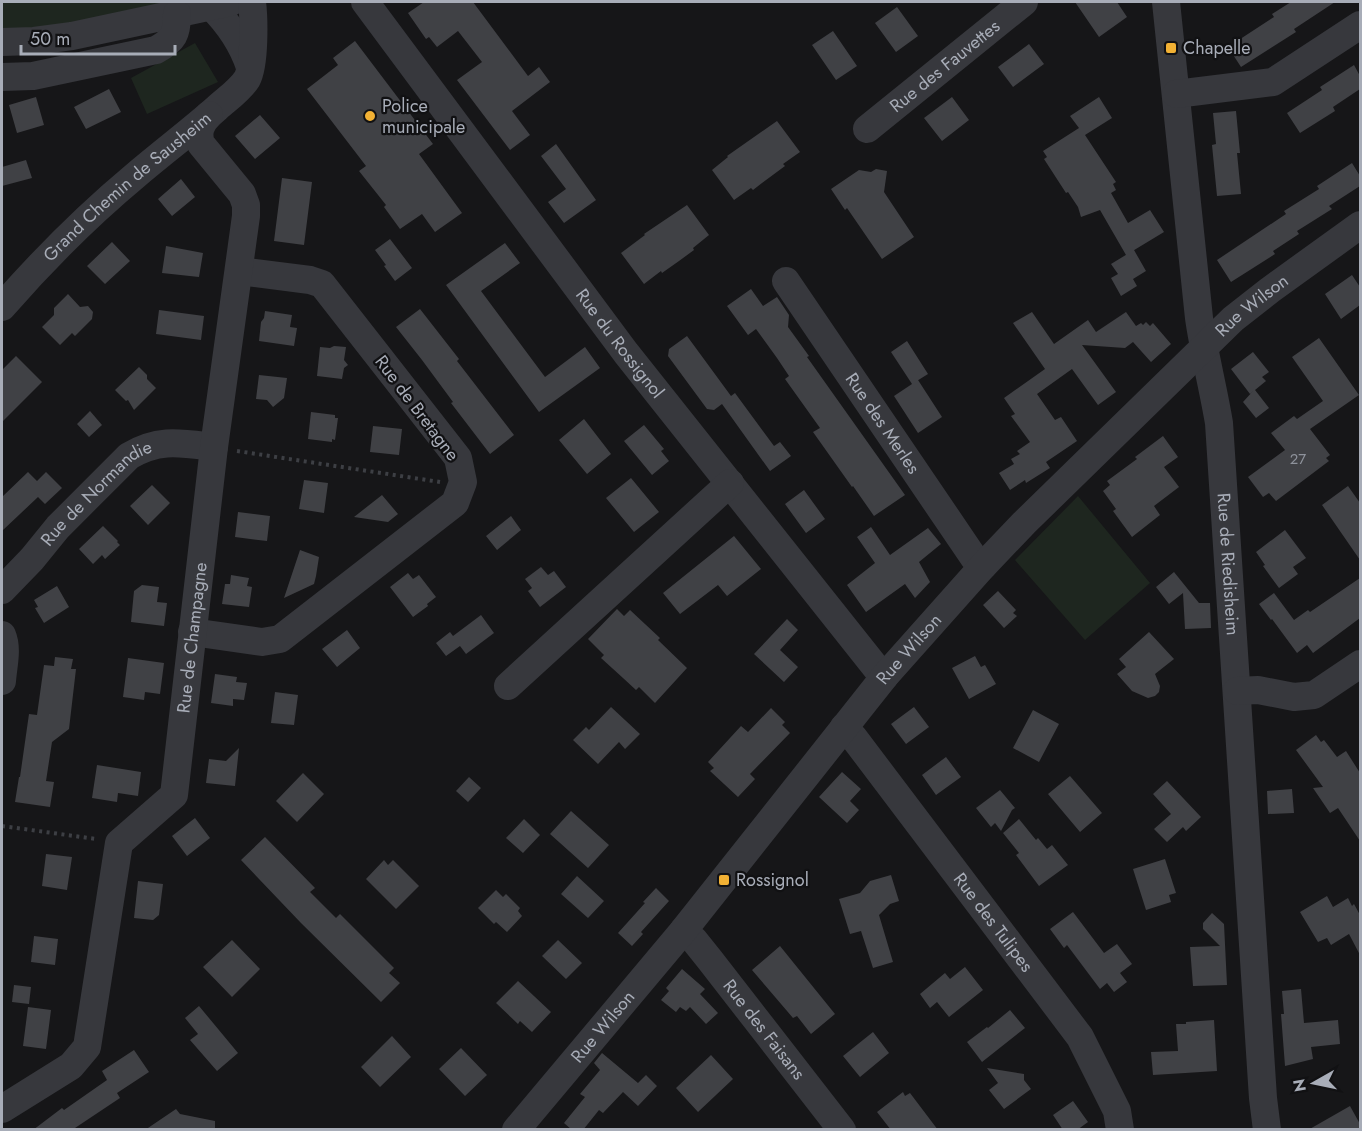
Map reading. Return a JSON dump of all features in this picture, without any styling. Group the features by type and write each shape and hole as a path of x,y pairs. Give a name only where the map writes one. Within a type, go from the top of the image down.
{"street":[{"name":"Grand Chemin de Sausheim","path":"2,307 40,265 107,200 242,86 250,67 254,31 252,2"},
{"name":"Rue du Rossignol","path":"365,2 626,353 885,676"},
{"name":"Rue des Fauvettes","path":"867,129 1024,2"},
{"name":"Rue de Riedisheim","path":"1166,2 1203,347 1219,423 1263,1098 1268,1130"},
{"path":"2,42 53,39 221,4 222,17 238,40 250,67"},
{"path":"2,77 33,76 156,50 171,40 177,27 177,14"},
{"path":"1176,94 1273,82 1360,26"},
{"name":"Rue de Champagne","path":"119,843 174,795 214,447 246,216 246,205 238,188 201,144 200,128 209,115"},
{"name":"Rue Wilson","path":"516,1130 683,931 885,676 983,566 1233,319 1360,225"},
{"name":"Rue de Bretagne","path":"192,632 262,642 280,639 455,503 463,482 458,458 322,285 310,280 238,271"},
{"name":"Rue des Merles","path":"786,281 974,558 983,566"},
{"name":"Rue de Normandie","path":"2,590 32,559 47,539 129,456 141,449 163,444 180,443 214,447"},
{"path":"508,686 730,483"},
{"path":"2,635 5,648 2,681"},
{"path":"1237,691 1258,690 1294,697 1314,695 1360,664"},
{"name":"Rue des Tulipes","path":"844,728 854,738 1080,1037 1117,1111 1120,1130"},
{"path":"2,1109 71,1066 87,1047 119,843"},
{"name":"Rue des Faisans","path":"683,931 694,940 710,960 842,1130"},
{"path":"2,1125 5,1130"}],"path":[{"path":"214,447 462,485"},
{"path":"2,826 119,843"}],"shaded area":[{"path":"2,2 186,2 39,30 2,29"},
{"path":"195,43 218,82 147,114 131,78"},
{"path":"1078,496 1150,583 1085,640 1015,560"}],"building":[{"path":"424,2 473,2 528,76 539,67 550,82 512,111 530,135 510,150 457,80 482,62 458,31 437,47 429,37 426,39 408,13"},
{"path":"1075,2 1117,2 1127,17 1099,37"},
{"path":"1291,2 1335,2 1294,29 1296,32 1241,67 1228,47 1274,17 1272,14"},
{"path":"897,7 918,36 896,52 875,23"},
{"path":"833,31 857,66 836,80 812,45"},
{"name":"Police municipale","path":"355,41 433,144 419,154 462,213 435,232 422,214 400,229 384,207 386,205 359,171 366,166 307,89 338,65 333,58"},
{"path":"1029,44 1044,64 1013,87 998,67"},
{"path":"1354,65 1360,76 1360,89 1333,107 1335,111 1300,133 1287,113 1322,90 1320,87"},
{"path":"109,89 121,112 86,129 74,107"},
{"path":"36,97 44,125 17,133 9,105"},
{"path":"952,97 969,120 942,141 924,118"},
{"path":"1099,97 1112,118 1085,135 1116,182 1113,184 1116,190 1111,193 1128,223 1150,210 1164,232 1126,255 1100,210 1081,217 1078,207 1044,159 1047,157 1043,151 1079,128 1070,116"},
{"path":"1236,111 1241,194 1217,196 1212,145 1216,144 1213,113"},
{"path":"260,115 280,138 255,159 235,136"},
{"path":"777,121 800,152 753,190 751,188 734,200 712,170 727,156"},
{"path":"556,144 596,200 564,223 548,202 566,189 541,156"},
{"path":"26,160 32,178 2,186 2,167"},
{"path":"1352,163 1360,176 1360,186 1329,206 1332,209 1297,231 1299,234 1273,251 1275,254 1231,282 1217,260 1286,214 1284,211 1319,189 1317,186"},
{"path":"876,169 887,171 884,192 914,237 882,259 831,189 859,170 871,172"},
{"path":"282,178 312,182 304,245 274,241"},
{"path":"181,179 195,197 172,216 158,199"},
{"path":"687,205 709,235 693,248 694,250 644,284 621,253 644,234"},
{"path":"390,239 412,268 395,281 375,250"},
{"path":"112,242 130,261 105,284 87,266"},
{"path":"505,243 520,263 481,291 545,377 585,347 600,368 539,412 446,285"},
{"path":"166,246 203,253 199,277 162,273"},
{"path":"1134,250 1146,271 1133,279 1137,286 1121,296 1111,278 1118,274 1111,264"},
{"path":"1352,275 1360,287 1360,305 1341,319 1325,294"},
{"path":"751,289 763,306 777,297 789,315 788,327 809,356 807,357 905,495 874,516 813,432 820,428 785,379 789,376 777,358 756,329 748,335 727,306"},
{"path":"68,294 80,307 88,306 93,312 92,319 75,336 72,333 60,345 42,327 54,315 54,308"},
{"path":"420,309 514,435 490,454 396,327"},
{"path":"159,310 204,316 201,340 156,334"},
{"path":"265,311 292,315 290,327 297,328 294,346 259,341"},
{"path":"1032,312 1054,344 1088,320 1096,332 1126,312 1136,326 1146,322 1150,326 1153,323 1171,344 1151,362 1133,342 1125,348 1082,345 1116,392 1098,405 1072,369 1037,394 1055,420 1061,417 1077,441 1046,462 1050,468 1010,490 999,473 1014,464 1011,459 1020,454 1017,451 1030,442 1011,416 1015,414 1004,398 1045,369 1013,323"},
{"path":"687,336 731,396 735,393 774,446 780,442 791,456 770,471 722,404 714,410 707,409 668,356 669,349"},
{"path":"1319,338 1359,395 1310,429 1330,455 1326,458 1329,461 1276,501 1269,493 1263,497 1248,477 1285,450 1271,433 1294,416 1297,419 1323,401 1292,357"},
{"path":"907,341 928,374 912,384 891,352"},
{"path":"320,347 346,347 344,360 348,365 344,368 342,379 317,376"},
{"path":"1253,352 1269,372 1262,377 1266,381 1255,390 1269,408 1256,418 1243,402 1253,391 1250,394 1231,369"},
{"path":"16,356 42,382 2,422 2,370"},
{"path":"139,367 156,388 134,410 128,400 126,401 115,390"},
{"path":"259,375 287,378 284,398 273,407 267,400 256,399"},
{"path":"918,380 942,417 918,433 894,396"},
{"path":"90,411 102,425 89,437 77,424"},
{"path":"311,412 335,415 335,418 338,418 335,440 332,439 332,442 308,439"},
{"path":"584,419 611,454 587,474 559,440"},
{"path":"644,425 664,449 661,451 669,461 652,475 624,441"},
{"path":"373,426 402,429 399,455 370,452"},
{"path":"1163,436 1178,457 1164,467 1179,487 1154,506 1160,515 1132,537 1113,511 1116,509 1103,491 1110,485 1107,481"},
{"path":"28,472 37,481 46,472 62,488 45,504 38,497 2,531 2,497"},
{"path":"631,478 659,512 634,532 606,498"},
{"path":"304,480 328,483 324,513 299,509"},
{"path":"152,485 170,503 148,525 130,506"},
{"path":"1348,486 1360,503 1360,560 1322,505"},
{"path":"804,490 825,519 806,533 785,504"},
{"path":"382,495 398,514 388,522 354,517"},
{"path":"238,512 270,516 267,541 235,537"},
{"path":"511,516 521,530 497,550 486,536"},
{"path":"103,526 120,545 105,559 102,555 93,564 79,549"},
{"path":"871,527 890,555 928,528 941,544 919,562 930,582 915,598 905,584 866,612 847,585 875,563 857,537"},
{"path":"1285,530 1306,558 1293,567 1298,574 1279,588 1256,552"},
{"path":"734,536 761,569 727,596 718,585 680,614 663,593"},
{"path":"300,550 319,557 314,584 284,598"},
{"path":"541,567 548,575 554,571 566,587 540,607 528,591 532,588 525,579"},
{"path":"1174,572 1199,603 1210,603 1211,628 1185,629 1183,593 1169,604 1156,587"},
{"path":"408,573 413,579 419,575 436,597 413,617 390,587"},
{"path":"231,575 249,578 247,586 252,587 249,607 222,604 225,584 230,584"},
{"path":"1360,578 1360,618 1313,653 1307,645 1297,653 1259,604 1274,593 1294,620 1308,610 1310,612"},
{"path":"142,585 159,587 157,602 167,603 164,626 131,622 134,591"},
{"path":"57,586 69,607 44,623 35,608 38,607 34,600"},
{"path":"998,591 1016,610 1013,613 1017,616 1004,628 983,605"},
{"path":"617,609 624,616 630,610 687,668 655,703 639,687 636,690 601,658 604,655 588,639"},
{"path":"481,615 494,633 466,654 460,646 446,656 436,643 450,632 453,636"},
{"path":"787,619 798,630 780,650 798,667 784,682 754,654"},
{"path":"347,630 360,648 337,667 322,649"},
{"path":"1149,632 1174,659 1155,674 1160,686 1159,692 1148,698 1132,691 1117,674 1126,667 1119,659"},
{"path":"975,656 981,667 985,665 996,684 969,699 952,668"},
{"path":"55,657 73,659 71,669 76,669 69,729 52,742 46,781 54,782 50,807 15,802 29,714 37,715 44,665 54,666"},
{"path":"128,658 164,663 160,694 145,692 144,700 123,697"},
{"path":"215,674 237,677 236,682 247,683 244,700 233,699 233,706 211,703"},
{"path":"275,692 298,695 294,725 271,723"},
{"path":"611,707 640,734 625,749 619,742 598,764 573,740 586,727 589,730"},
{"path":"914,707 929,727 906,744 891,724"},
{"path":"771,708 785,722 782,725 790,733 750,774 755,779 738,797 710,771 714,768 708,762 741,726 748,732"},
{"path":"1033,710 1059,724 1039,762 1013,748"},
{"path":"1316,735 1321,742 1324,740 1337,757 1346,751 1360,773 1360,841 1338,808 1330,813 1313,788 1323,787 1296,750"},
{"path":"239,748 235,786 206,783 209,759 226,761"},
{"path":"946,757 961,777 936,795 922,775"},
{"path":"97,765 141,772 138,796 118,793 117,802 92,798"},
{"path":"842,772 861,789 850,801 859,810 847,823 819,797"},
{"path":"303,773 324,794 297,822 276,801"},
{"path":"1070,776 1102,813 1080,832 1048,794"},
{"path":"469,777 481,788 468,802 456,791"},
{"path":"1167,781 1201,817 1186,831 1183,827 1167,842 1154,829 1171,814 1153,794"},
{"path":"1292,789 1294,813 1268,814 1267,791"},
{"path":"1000,790 1015,808 1001,831 995,823 991,827 976,808"},
{"path":"571,811 609,845 588,868 550,834"},
{"path":"195,818 210,838 187,856 172,836"},
{"path":"524,819 540,835 523,853 506,838"},
{"path":"1019,819 1036,840 1038,838 1047,849 1052,845 1068,865 1039,886 1016,855 1019,853 1003,833"},
{"path":"265,837 315,888 310,892 336,918 340,914 394,968 389,973 400,983 381,1002 241,860"},
{"path":"46,854 72,857 67,890 42,886"},
{"path":"1165,859 1176,893 1169,895 1171,902 1146,910 1133,869"},
{"path":"384,860 388,865 393,860 419,886 396,909 366,879"},
{"path":"891,875 899,901 890,904 879,915 893,962 873,968 861,931 850,934 839,899 860,893 870,881"},
{"path":"577,876 604,901 588,918 561,894"},
{"path":"138,881 163,884 159,915 153,920 134,918"},
{"path":"656,888 669,901 641,932 643,934 632,946 618,933"},
{"path":"496,890 503,897 506,894 520,908 518,911 522,916 507,932 496,922 494,924 478,908"},
{"path":"1327,896 1333,907 1348,898 1352,906 1354,904 1360,915 1360,955 1349,934 1331,945 1327,938 1318,942 1300,912"},
{"path":"1073,912 1104,953 1117,944 1132,964 1120,973 1127,982 1114,992 1107,983 1100,989 1067,945 1064,948 1050,929"},
{"path":"1212,913 1224,924 1227,985 1193,986 1190,947 1220,946 1203,929 1203,923"},
{"path":"34,936 58,939 55,965 31,962"},
{"path":"232,940 260,969 232,997 203,967"},
{"path":"558,940 582,963 566,979 542,956"},
{"path":"780,946 835,1014 811,1034 797,1016 793,1018 752,970"},
{"path":"965,967 983,990 949,1017 937,1002 930,1008 920,994 945,973 950,979"},
{"path":"682,969 705,989 700,994 718,1013 706,1024 690,1007 686,1011 680,1007 676,1012 661,1000 669,991 666,988"},
{"path":"518,981 551,1012 532,1032 520,1021 518,1024 496,1003"},
{"path":"14,985 31,987 29,1004 12,1002"},
{"path":"1301,989 1304,1023 1338,1020 1340,1044 1311,1047 1313,1059 1285,1066 1281,1014 1284,1014 1282,991"},
{"path":"199,1006 238,1053 217,1071 190,1040 198,1034 185,1018"},
{"path":"28,1007 51,1010 46,1049 23,1046"},
{"path":"1010,1010 1025,1028 982,1062 967,1042"},
{"path":"1214,1020 1217,1071 1153,1075 1151,1052 1178,1051 1176,1024"},
{"path":"873,1032 889,1053 860,1077 843,1056"},
{"path":"392,1036 411,1057 380,1087 361,1067"},
{"path":"461,1048 487,1075 465,1096 439,1069"},
{"path":"134,1050 149,1072 117,1093 120,1098 72,1130 33,1130 62,1108 64,1110 107,1080 102,1071"},
{"path":"602,1053 638,1083 646,1075 657,1086 638,1106 623,1092 603,1113 599,1110 583,1130 572,1130 564,1123 585,1097 580,1094 600,1070 594,1063"},
{"path":"711,1055 733,1079 698,1112 676,1088"},
{"path":"987,1068 1024,1074 1024,1080 1031,1089 1004,1109 989,1090 998,1083"},
{"path":"903,1092 905,1096 910,1093 938,1130 891,1130 877,1112"},
{"path":"1073,1101 1088,1122 1077,1130 1063,1130 1053,1115"},
{"path":"1350,1106 1360,1124 1360,1130 1308,1130"},
{"path":"176,1109 180,1114 215,1121 215,1130 145,1130"}],"place":[{"name":"Chapelle","path":"1171,48"},
{"name":"Police municipale","path":"370,116"},
{"name":"Rossignol","path":"724,880"}]}
